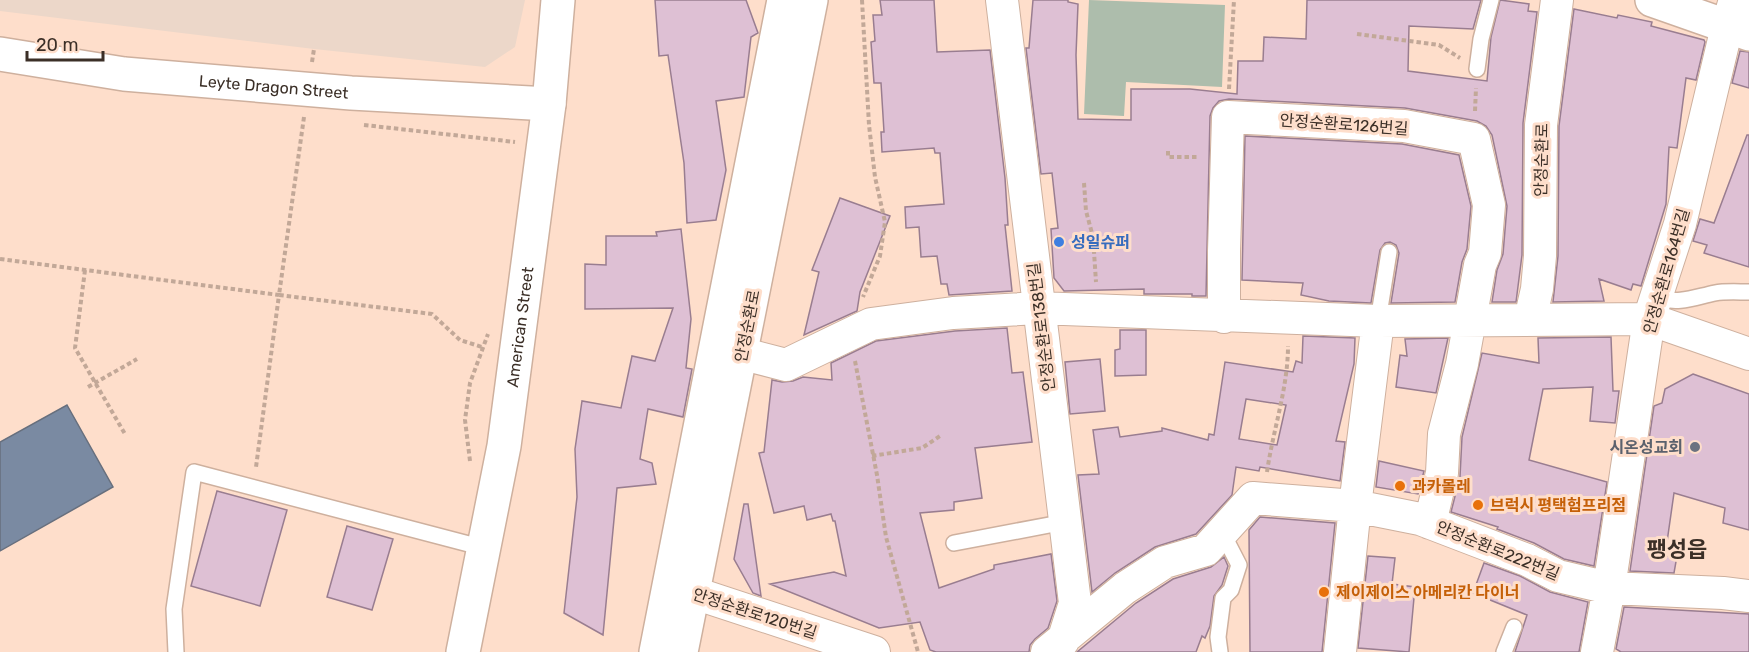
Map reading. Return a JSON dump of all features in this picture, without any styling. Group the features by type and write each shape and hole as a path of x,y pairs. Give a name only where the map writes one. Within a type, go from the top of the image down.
{"street":[{"name":"American Street","path":"463,652 504,446 549,104 558,0"},
{"name":"안정순환로","path":"656,652 681,588 728,350 784,0"},
{"name":"안정순환로","path":"728,350 811,0"},
{"name":"안정순환로138번길","path":"1002,0 1075,603 1057,648"},
{"name":"안정순환로","path":"1530,320 1537,289 1540,256 1541,125 1557,0"},
{"path":"1652,0 1739,13"},
{"name":"안정순환로164번길","path":"1597,652 1653,308 1680,224 1739,13"},
{"name":"Leyte Dragon Street","path":"0,54 124,74 308,90 549,104"},
{"path":"1224,316 1228,117"},
{"name":"안정순환로126번길","path":"1228,117 1404,126 1474,139"},
{"path":"1430,523 1442,473 1444,434 1462,364 1480,265 1485,253 1489,205 1474,139"},
{"path":"728,350 786,365 872,324 953,313 1038,308 1378,321 1530,320 1653,308 1749,354"},
{"path":"1340,652 1378,321"},
{"path":"1057,648 1125,588 1165,562 1206,550 1253,498 1260,498"},
{"name":"안정순환로222번길","path":"1260,498 1355,506 1420,519 1527,560 1558,576 1609,588 1749,596"},
{"name":"안정순환로","path":"681,588 681,652"},
{"name":"안정순환로120번길","path":"681,588 874,652"}],"lane":[{"path":"1477,69 1481,39 1491,0"},
{"path":"1378,321 1389,252"},
{"path":"1653,308 1717,292 1749,292"},
{"path":"176,652 174,609 194,472 484,548"},
{"path":"954,543 1065,522"},
{"path":"1220,652 1218,637 1223,598 1231,590 1239,565 1222,532"},
{"path":"1504,652 1514,627"}],"path":[{"path":"1228,117 1234,0"},
{"path":"1357,34 1438,45 1477,69 1474,139"},
{"path":"253,488 314,49"},
{"path":"1168,152 1168,157 1227,156"},
{"path":"1084,183 1086,211 1093,237 1097,310"},
{"path":"0,259 432,314 460,340 482,347"},
{"path":"85,270 75,348 125,434"},
{"path":"1260,498 1266,479 1272,434 1284,385 1288,351 1288,318"},
{"path":"88,387 137,358"},
{"path":"872,456 922,448 940,436"}],"shaded area":[{"path":"0,0 525,0 515,47 485,67 0,11"}],"green space":[{"path":"1089,0 1225,5 1222,87 1126,82 1124,116 1084,114"}],"water":[{"path":"67,405 113,487 0,551 0,442"}],"building":[{"path":"655,0 746,0 758,33 751,37 744,97 716,101 726,170 716,220 687,223 684,163 668,55 659,56"},
{"path":"880,0 934,0 937,52 990,50 1005,178 1008,225 1005,225 1012,291 949,295 947,284 941,284 937,256 921,257 919,227 906,228 905,207 944,204 940,153 935,153 934,148 882,152 881,132 884,132 881,83 874,83 871,42 875,41 873,15 882,15"},
{"path":"1033,0 1068,0 1068,2 1078,4 1076,55 1078,119 1131,120 1131,89 1190,89 1237,94 1238,61 1263,61 1264,37 1306,39 1307,0 1481,0 1473,29 1409,26 1408,71 1487,81 1491,37 1500,0 1529,4 1528,11 1537,12 1523,123 1522,255 1516,302 1492,302 1497,270 1503,254 1507,206 1492,135 1486,126 1477,121 1405,108 1229,99 1219,101 1210,116 1206,296 1144,294 1144,289 1064,291 1054,278 1051,229 1058,228 1052,173 1041,174 1026,48 1029,48"},
{"path":"1574,9 1617,18 1618,15 1652,22 1651,26 1705,42 1696,80 1686,78 1677,148 1669,147 1666,204 1641,286 1633,284 1631,290 1599,279 1604,301 1553,302 1558,256 1559,126"},
{"path":"1740,51 1749,52 1749,88 1732,83"},
{"path":"1747,135 1749,135 1749,267 1704,253 1707,245 1693,241 1700,219 1714,223"},
{"path":"1245,136 1402,144 1459,155 1471,206 1467,249 1462,262 1455,302 1391,303 1399,253 1396,245 1390,242 1385,243 1380,250 1371,303 1329,301 1301,295 1303,283 1242,280"},
{"path":"840,198 890,216 860,292 857,311 804,335 819,272 812,270"},
{"path":"681,229 691,319 686,368 692,369 683,417 648,409 640,459 652,463 656,484 617,488 603,635 564,613 577,497 575,449 582,401 621,408 632,356 655,361 673,308 585,309 585,264 606,265 606,236 657,236 656,232"},
{"path":"1007,328 1012,373 1023,372 1032,442 975,448 982,498 954,502 954,510 920,513 939,588 994,569 994,565 1051,554 1057,601 1048,628 1030,645 1029,652 936,652 930,650 920,622 879,628 770,584 834,572 846,576 835,521 831,514 807,520 804,506 774,513 759,453 764,452 772,380 793,381 803,377 832,380 831,363 876,341 955,331"},
{"path":"1120,330 1146,330 1146,375 1115,376 1115,350 1120,349"},
{"path":"1303,336 1355,338 1354,364 1336,441 1345,442 1340,481 1260,467 1259,471 1236,467 1232,495 1196,534 1155,547 1115,573 1092,592 1078,475 1099,474 1093,430 1118,427 1120,437 1162,431 1162,428 1208,440 1209,434 1214,435 1225,362 1293,372 1296,361 1302,363","holes":["1246,399 1286,405 1277,445 1239,439"]},
{"path":"1611,337 1613,391 1619,391 1615,423 1590,421 1593,387 1543,389 1529,460 1607,482 1594,566 1564,559 1534,543 1497,529 1498,527 1451,512 1460,477 1462,437 1482,353 1539,363 1538,338"},
{"path":"1448,338 1436,393 1396,387 1400,355 1407,356 1405,339"},
{"path":"1100,359 1105,411 1070,414 1065,362"},
{"name":"시온성교회","path":"1693,374 1749,394 1749,530 1723,523 1725,508 1674,493 1665,556 1677,556 1674,573 1630,571 1654,406 1662,403 1665,389"},
{"path":"1379,461 1424,471 1418,494 1376,487"},
{"path":"217,491 287,510 260,606 191,586"},
{"path":"744,504 748,504 761,596 753,593 734,559"},
{"path":"1260,517 1335,523 1322,652 1250,652 1249,530"},
{"path":"347,526 393,539 372,610 327,597"},
{"path":"1368,556 1395,558 1392,584 1415,587 1409,652 1358,648"},
{"path":"1224,557 1228,566 1222,585 1214,596 1210,626 1205,638 1202,636 1196,652 1077,652 1136,603 1173,579 1211,567"},
{"path":"1484,563 1520,576 1550,592 1588,602 1579,652 1515,652 1527,615 1473,593"},
{"path":"1624,607 1749,614 1749,652 1621,652 1616,649"}],"place":[{"name":"성일슈퍼","path":"1059,242"},
{"name":"시온성교회","path":"1695,447"},
{"name":"과카몰레","path":"1400,486"},
{"name":"브럭시 평택험프리점","path":"1478,505"},
{"name":"제이제이스 아메리칸 다이너","path":"1324,592"}],"district":[{"name":"팽성읍","path":"1677,549"}]}
